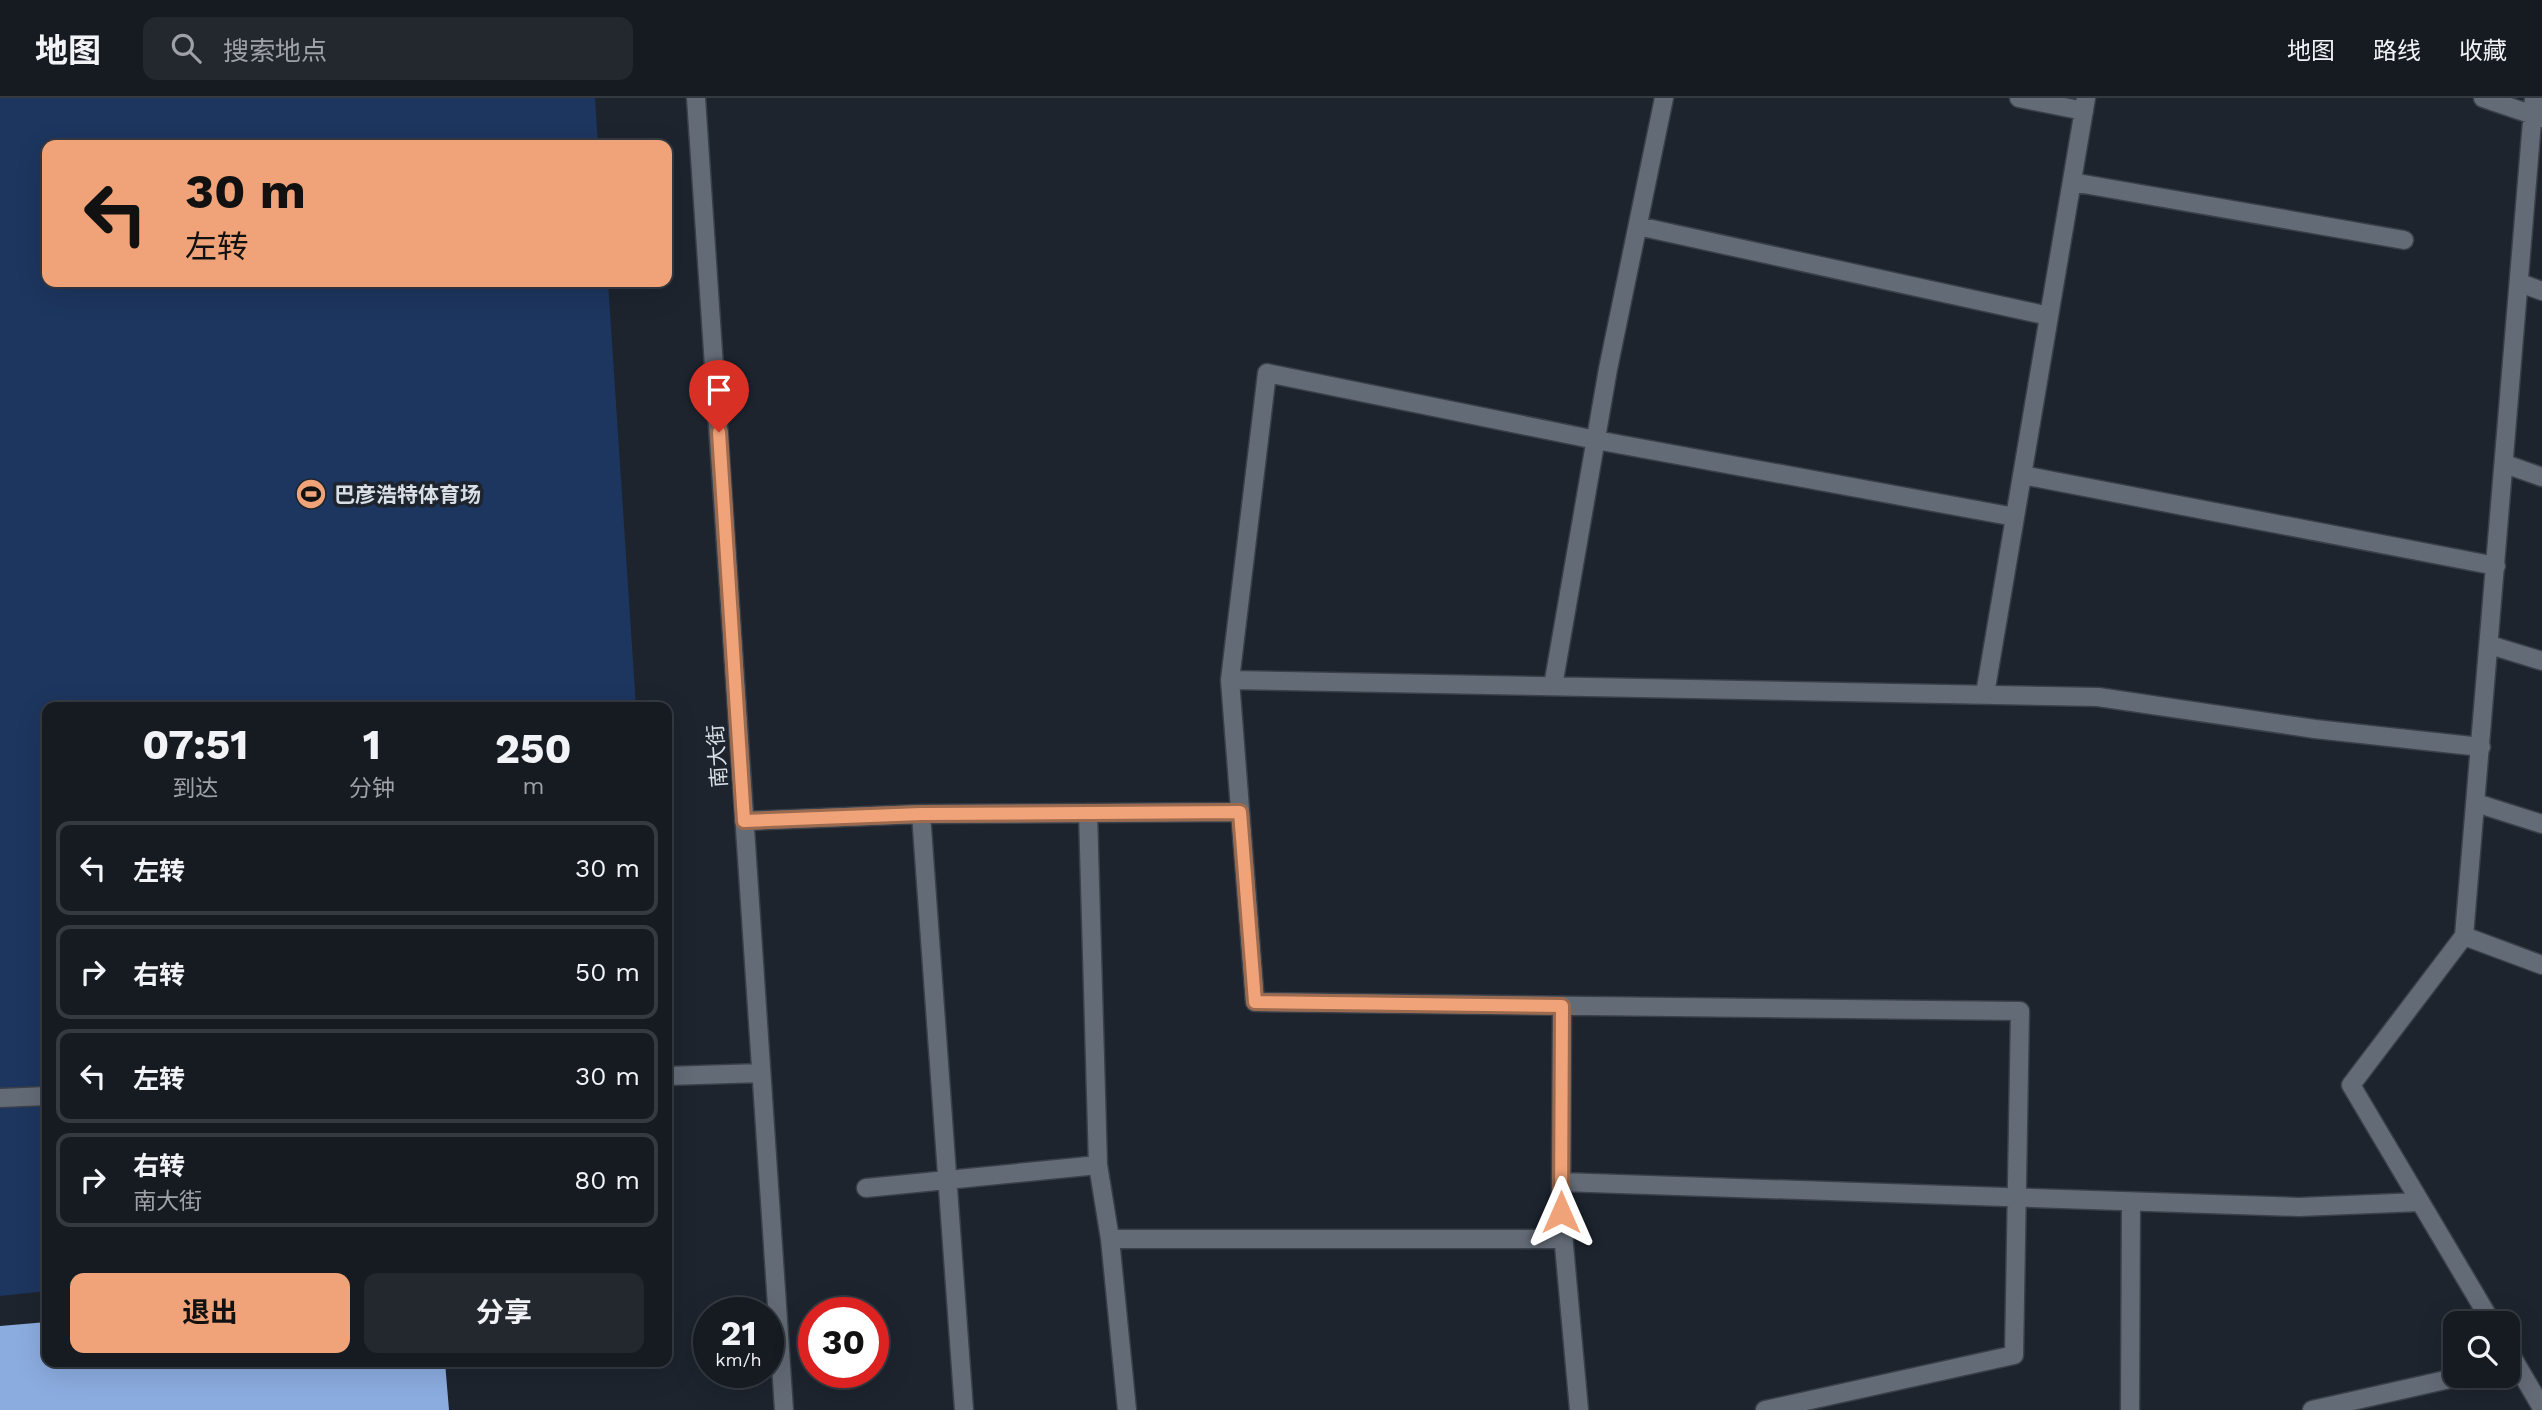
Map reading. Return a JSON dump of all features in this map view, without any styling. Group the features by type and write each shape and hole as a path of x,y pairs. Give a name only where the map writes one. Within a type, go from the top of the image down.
{"street":[{"name":"南大街","path":"696,98 784,1410"},
{"path":"1553,686 1596,440 1664,98"},
{"path":"1985,694 2085,105 2019,98"},
{"path":"2483,98 2537,111 2519,284 2464,936 2351,1085 2485,1311"},
{"path":"2072,183 2404,240"},
{"path":"1638,226 2049,316"},
{"path":"2519,284 2542,291"},
{"path":"1765,1410 2014,1355 2020,1011 1255,1002 1230,680 1267,373 1596,440 2015,517"},
{"path":"2505,464 2542,477"},
{"path":"2022,475 2496,566"},
{"path":"2490,645 2542,661"},
{"path":"1230,680 2098,696 2315,729 2481,747"},
{"path":"2476,803 2542,824"},
{"path":"744,821 921,814 1240,812"},
{"path":"1088,813 1098,1165 1110,1239 1127,1410"},
{"path":"921,814 964,1410"},
{"path":"2464,936 2542,965"},
{"path":"1562,1006 1561,1182 1579,1410"},
{"path":"672,1076 761,1073"},
{"path":"0,1098 42,1096"},
{"path":"866,1188 1098,1165"},
{"path":"1561,1182 2300,1207 2420,1202"},
{"path":"2130,1410 2131,1202"},
{"path":"1110,1239 1564,1239"},
{"path":"2520,1375 2542,1408"},
{"path":"2312,1410 2443,1381"}],"shaded area":[{"name":"巴彦浩特体育场","path":"0,98 595,98 598,140 42,140 42,287 608,287 636,702 42,702 42,1292 0,1296"}],"building":[{"path":"42,1322 42,1367 445,1367 449,1410 0,1410 0,1326"}],"place":[{"name":"巴彦浩特体育场","path":"311,494"}],"route":[{"path":"719,432 744,821 921,814 1240,812 1255,1002 1562,1006 1561,1212"}]}
